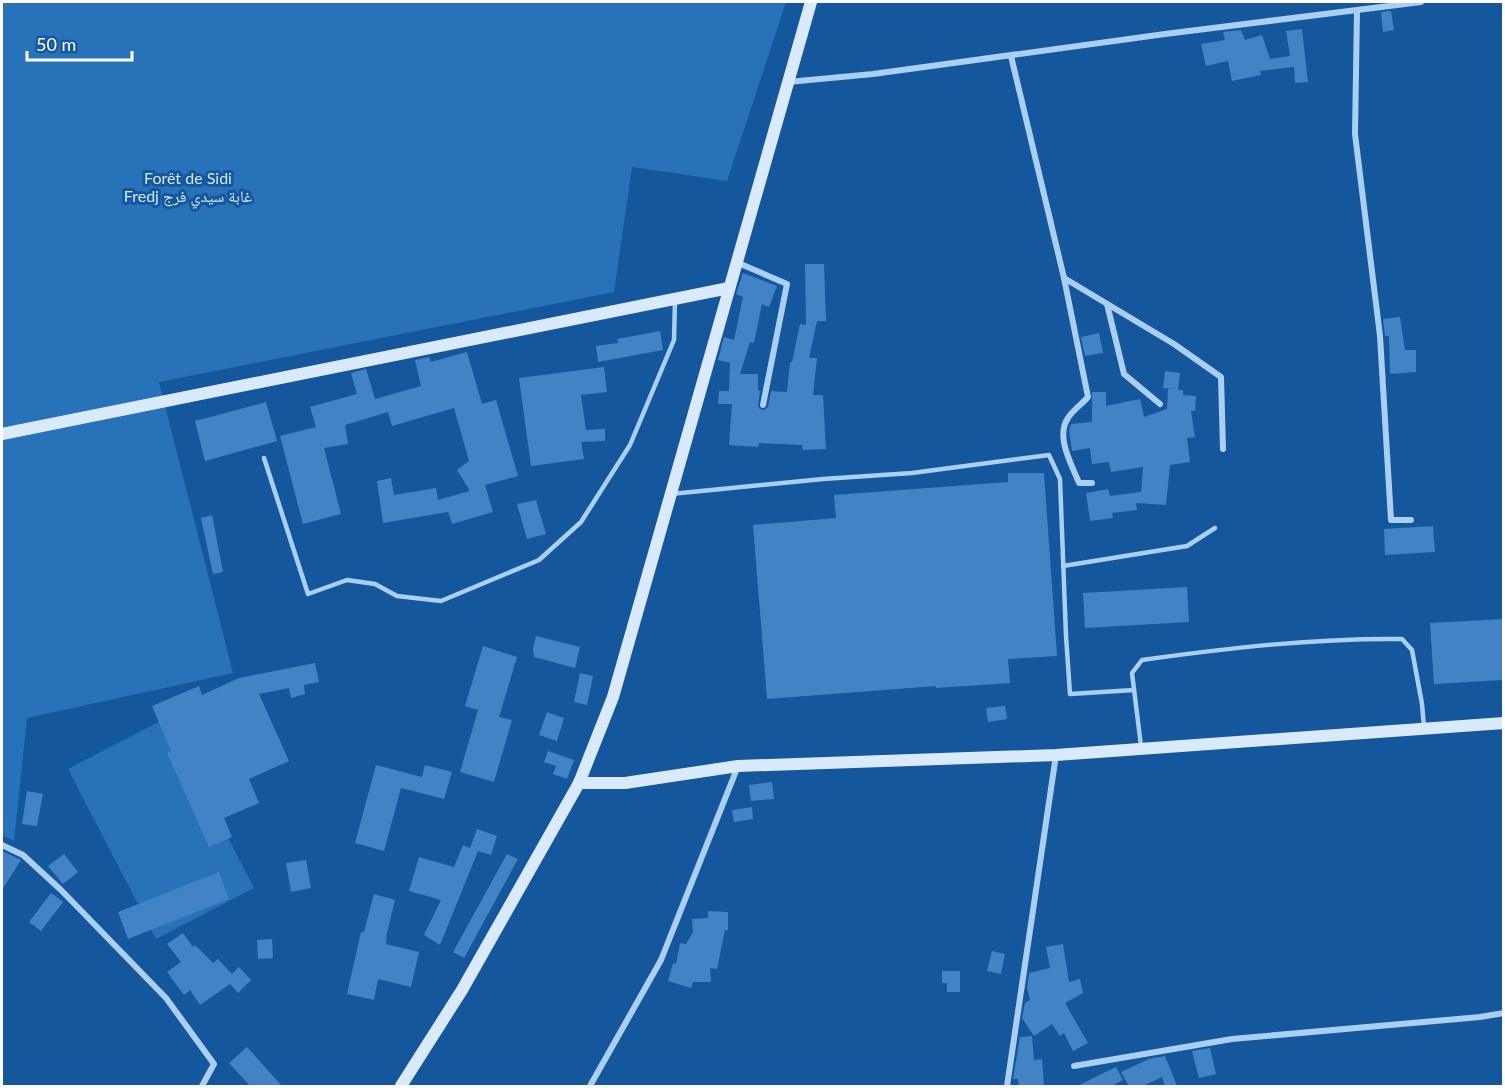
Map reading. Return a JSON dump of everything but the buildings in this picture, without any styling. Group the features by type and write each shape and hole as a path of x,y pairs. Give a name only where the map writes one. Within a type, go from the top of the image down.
{"main road":[{"path":"401,1086 462,990 579,783 613,697 811,2"},
{"path":"2,434 729,288"},
{"path":"579,783 625,783 738,766 1056,755 1503,723"}],"street":[{"path":"788,82 873,74 1421,2"},
{"path":"1358,11 1355,134 1380,336 1391,520 1411,520"},
{"path":"1011,56 1065,278 1088,397 1067,419 1063,430 1066,450 1079,483 1092,483"},
{"path":"736,262 786,284 763,405"},
{"path":"1065,278 1174,344 1221,377 1222,449"},
{"path":"1107,304 1124,375 1160,404"},
{"path":"1007,1086 1056,755"},
{"path":"590,1086 661,960 738,766"},
{"path":"2,846 23,855 61,890 166,998 214,1064 202,1086"},
{"path":"1074,1066 1232,1039 1503,1013"}],"lane":[{"path":"264,458 308,594 347,580 375,584 397,596 441,601 539,560 581,522 630,445 674,340 675,298"},
{"path":"670,495 823,479 912,473 1049,455 1060,478 1070,694 1134,690"},
{"path":"1063,566 1187,546 1215,528"},
{"path":"1141,749 1132,674 1142,660 1266,645 1402,639 1412,650 1424,729"}],"green space":[{"name":"Forêt de Sidi Fredj غابة سيدي فرج","path":"2,2 786,2 727,181 632,167 614,292 159,382 233,673 27,718 14,841 2,835"},
{"path":"166,718 254,888 156,939 68,769"}]}
